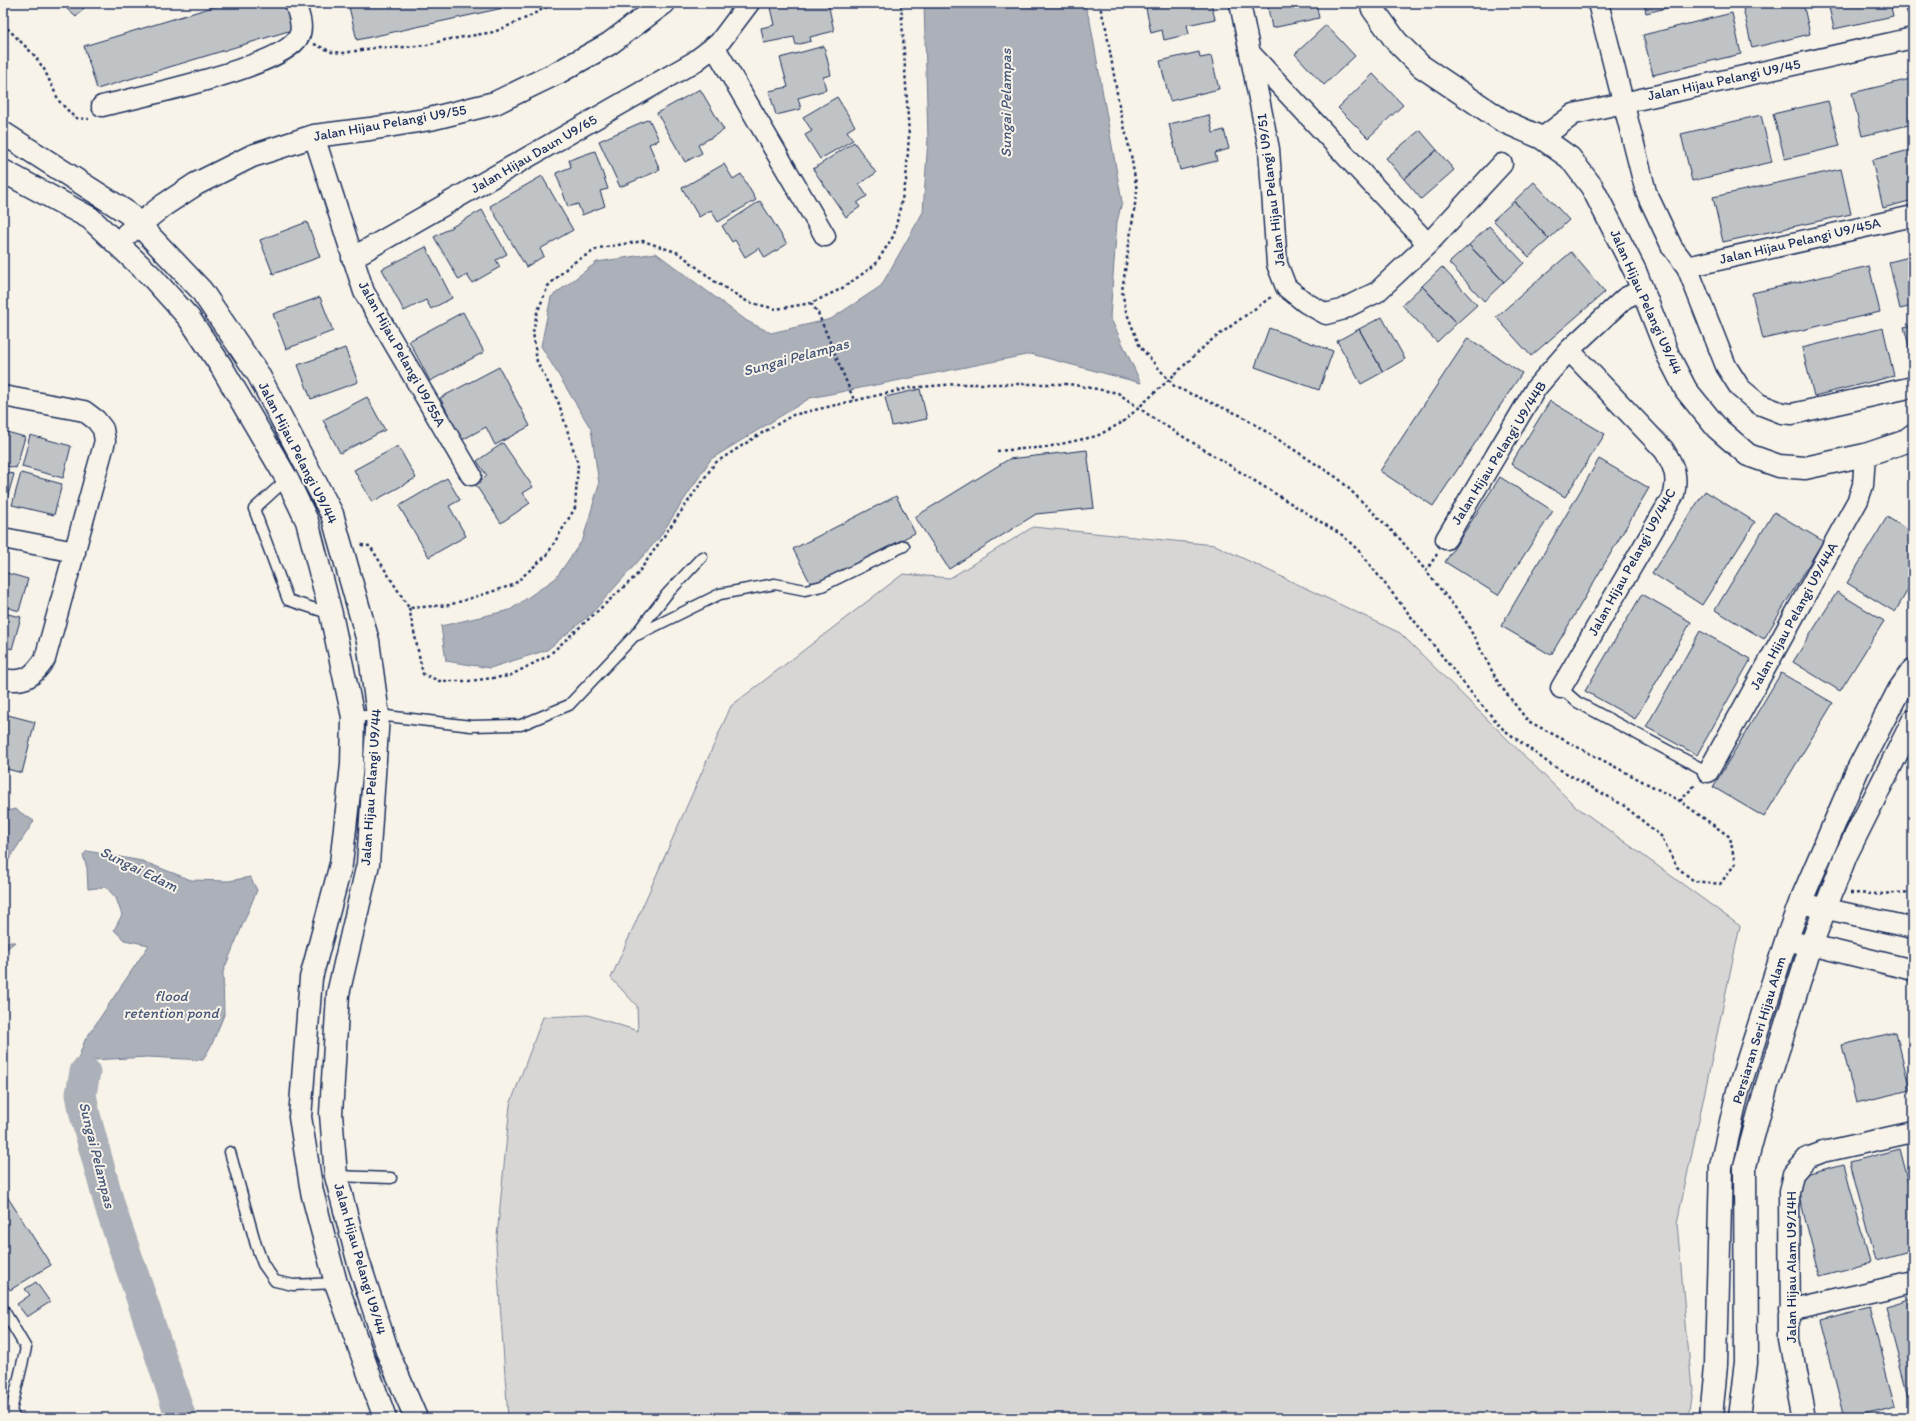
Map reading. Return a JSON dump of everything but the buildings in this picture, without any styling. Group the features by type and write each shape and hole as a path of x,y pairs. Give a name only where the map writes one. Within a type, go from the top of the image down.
{"street":[{"path":"102,106 200,82 259,63 282,50 300,36 301,23 295,3"},
{"name":"Jalan Hijau Pelangi U9/55","path":"117,243 138,225 196,184 252,156 314,136 430,119 495,103 559,72 609,44 664,3"},
{"name":"Jalan Hijau Daun U9/65","path":"352,258 687,66 719,43 749,3"},
{"name":"Jalan Hijau Pelangi U9/51","path":"1240,3 1269,149 1277,264 1286,287 1306,303 1326,314 1341,310 1376,292 1428,244 1502,164"},
{"name":"Jalan Hijau Pelangi U9/44","path":"1371,3 1396,41 1420,66 1503,121 1542,138 1570,158 1592,187 1635,271 1668,355 1686,390 1717,428 1748,454 1779,466 1805,468 1865,455 1910,440"},
{"path":"1598,3 1646,192 1672,247 1687,267 1726,366 1740,388 1759,404 1782,413 1792,414 1913,387"},
{"name":"Jalan Hijau Pelangi U9/45","path":"1542,138 1574,114 1913,38"},
{"path":"714,46 825,236"},
{"path":"1250,53 1428,244"},
{"name":"Jalan Hijau Pelangi U9/44","path":"3,133 128,213 201,290 258,374 332,514 368,641 378,715 368,864 338,994 331,1114 336,1176 358,1260 388,1353 416,1418"},
{"name":"Jalan Hijau Pelangi U9/55A","path":"314,136 364,292 471,475"},
{"name":"Jalan Hijau Pelangi U9/44","path":"3,171 90,218 152,277 189,318 221,366 287,479 307,521 332,614 353,717 352,765 340,864 310,978 300,1117 312,1192 336,1283 385,1418"},
{"name":"Jalan Hijau Pelangi U9/45A","path":"1687,267 1913,216"},
{"name":"Jalan Hijau Pelangi U9/44B","path":"1446,539 1536,388 1569,350 1626,298 1642,290"},
{"name":"Jalan Hijau Pelangi U9/44C","path":"1561,688 1674,494 1676,481 1672,463 1664,450 1569,350"},
{"path":"3,396 84,411 96,420 102,429 105,441 45,659 29,678 15,682 3,679"},
{"name":"Jalan Hijau Pelangi U9/44A","path":"1708,772 1858,500 1862,485 1865,455"},
{"path":"3,538 75,552"},
{"name":"Persiaran Seri Hijau Alam","path":"1711,1418 1716,1364 1722,1166 1738,1091 1786,941 1800,903 1857,771 1900,690 1913,670"},
{"name":"Persiaran Seri Hijau Alam","path":"1739,1418 1746,1362 1745,1166 1766,1088 1811,945 1846,855 1913,721"},
{"path":"1800,903 1829,900 1913,928"},
{"path":"1786,941 1811,945 1913,970"},
{"name":"Jalan Hijau Alam U9/14H","path":"1804,1418 1790,1340 1789,1192 1793,1174 1807,1158 1812,1156 1913,1132"},
{"path":"1790,1311 1913,1282"}],"lane":[{"path":"287,479 254,509 288,600 332,614"},
{"path":"636,635 720,594 775,584 805,590 822,586 904,546"},
{"path":"353,717 378,715 471,726 521,725 569,705 636,635 667,594 702,557"},
{"path":"1561,688 1577,702 1708,772"},
{"path":"230,1152 256,1245 263,1264 275,1281 293,1285 336,1283"},
{"path":"336,1176 391,1178"},
{"path":"3,1309 26,1348 11,1411 15,1418"}],"path":[{"path":"300,36 332,52 344,52 379,46 394,48 427,45 451,39 494,32 526,18 554,3"},
{"path":"409,608 449,606 513,585 547,555 575,508 578,464 558,401 537,362 533,332 537,313 548,286 571,264 598,248 643,241 679,253 714,281 748,302 776,309 811,303 841,289 875,265 894,235 906,181 909,135 903,58 901,3"},
{"path":"342,547 357,544 370,546 409,608 423,674 439,681 469,681 509,676 548,656 636,576 715,463 756,436 793,415 909,388 956,384 1069,384 1118,393 1153,418 1342,535 1359,551 1477,700 1503,729 1550,764 1623,805 1661,836 1677,867 1694,881 1720,884 1735,864 1730,838 1680,801 1528,721 1499,684 1465,620 1400,539 1339,479 1242,416 1175,387 1140,347 1126,311 1122,291 1137,191 1131,155 1119,105 1106,28 1099,3"},
{"path":"3,24 34,55 44,69 59,101 74,118 89,119 102,106"},
{"path":"997,451 1047,447 1076,441 1097,436 1123,422 1209,342 1286,287"},
{"path":"811,303 818,313 854,400"},
{"path":"1426,571 1446,539"},
{"path":"1680,801 1708,772"},
{"path":"1829,900 1878,894 1913,892"}],"shaded area":[{"path":"1033,527 1215,545 1400,633 1574,805 1740,926 1677,1223 1692,1390 1688,1418 508,1418 496,1246 510,1105 543,1017 588,1015 638,1031 637,1006 611,978 731,706 903,574 950,578"}],"water":[{"path":"924,3 1084,3 1090,21 1122,202 1117,222 1110,317 1141,383 1031,354 810,398 711,459 658,539 592,613 547,650 490,668 446,661 441,626 510,610 556,578 583,539 599,484 591,429 541,346 551,297 597,262 656,253 747,321 771,333 831,319 881,286 923,212 928,139"},
{"path":"15,809 34,821 4,867 3,874 3,812"},
{"name":"flood retention pond","path":"87,851 142,861 191,880 229,881 250,877 257,890 223,972 224,1015 212,1044 203,1060 148,1057 93,1060 90,1080 90,1112 76,1116 75,1067 85,1040 149,945 124,940 114,930 122,915 116,898 106,887 88,889 87,868 83,855"},
{"path":"3,942 15,942 3,952"}],"waterway":[{"name":"Sungai Pelampas","path":"85,1072 81,1094 85,1115 111,1210 181,1418"}],"water label":[{"name":"Sungai Edam","path":"139,869"}]}
